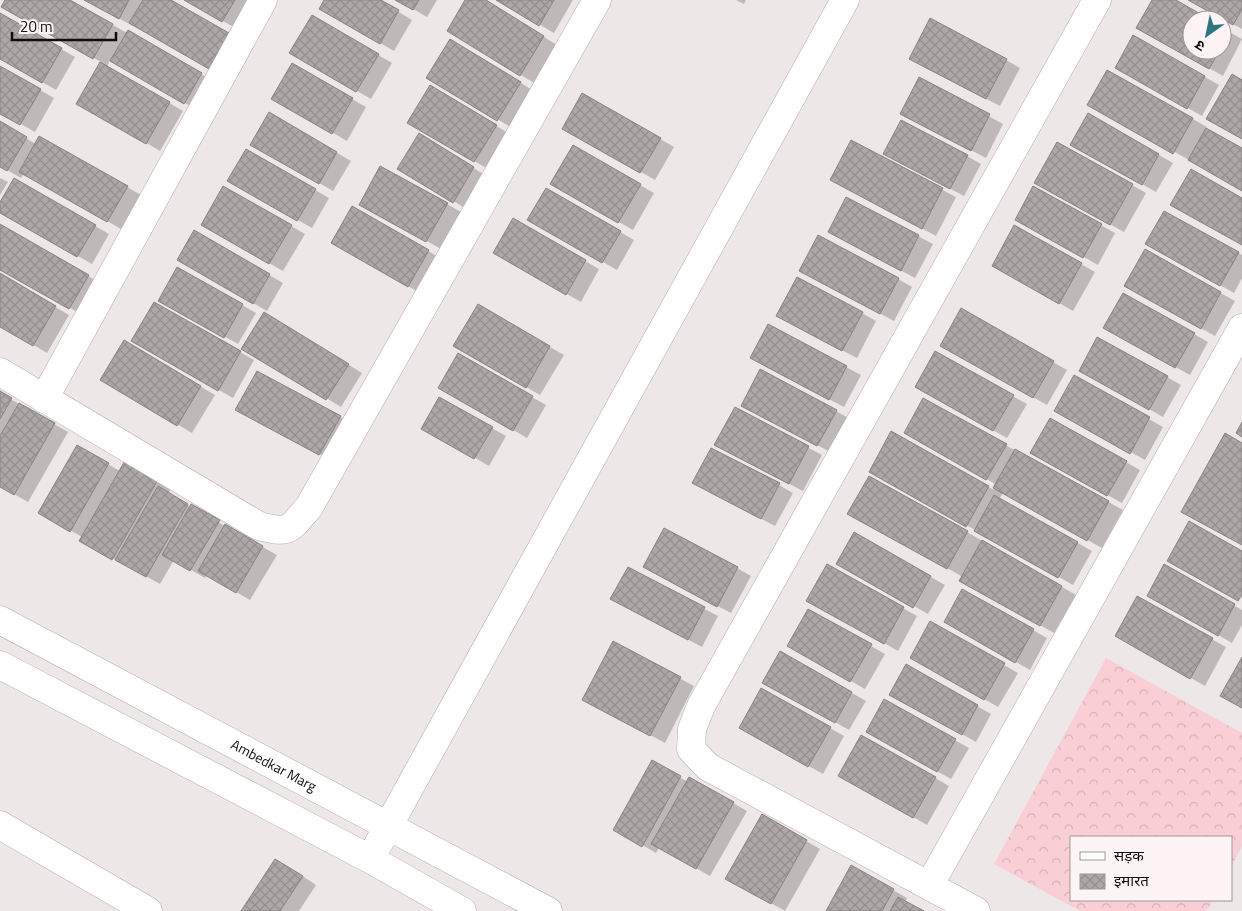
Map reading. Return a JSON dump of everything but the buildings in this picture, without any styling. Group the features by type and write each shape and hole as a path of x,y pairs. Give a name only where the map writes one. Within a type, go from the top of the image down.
{"street":[{"path":"44,399 263,0"},
{"path":"0,372 259,526 280,531 293,526 309,507 597,0"},
{"path":"370,859 845,0"},
{"path":"976,911 708,767 691,749 692,729 701,706 1097,0"},
{"path":"929,886 1242,328"},
{"name":"Ambedkar Marg","path":"0,620 548,911"},
{"path":"0,665 370,859 462,911"},
{"path":"0,825 148,911"}],"green space":[{"path":"1106,658 1242,733 1242,846 1232,865 1232,836 1070,836 1070,901 1212,901 1207,911 1080,911 994,864"}]}
